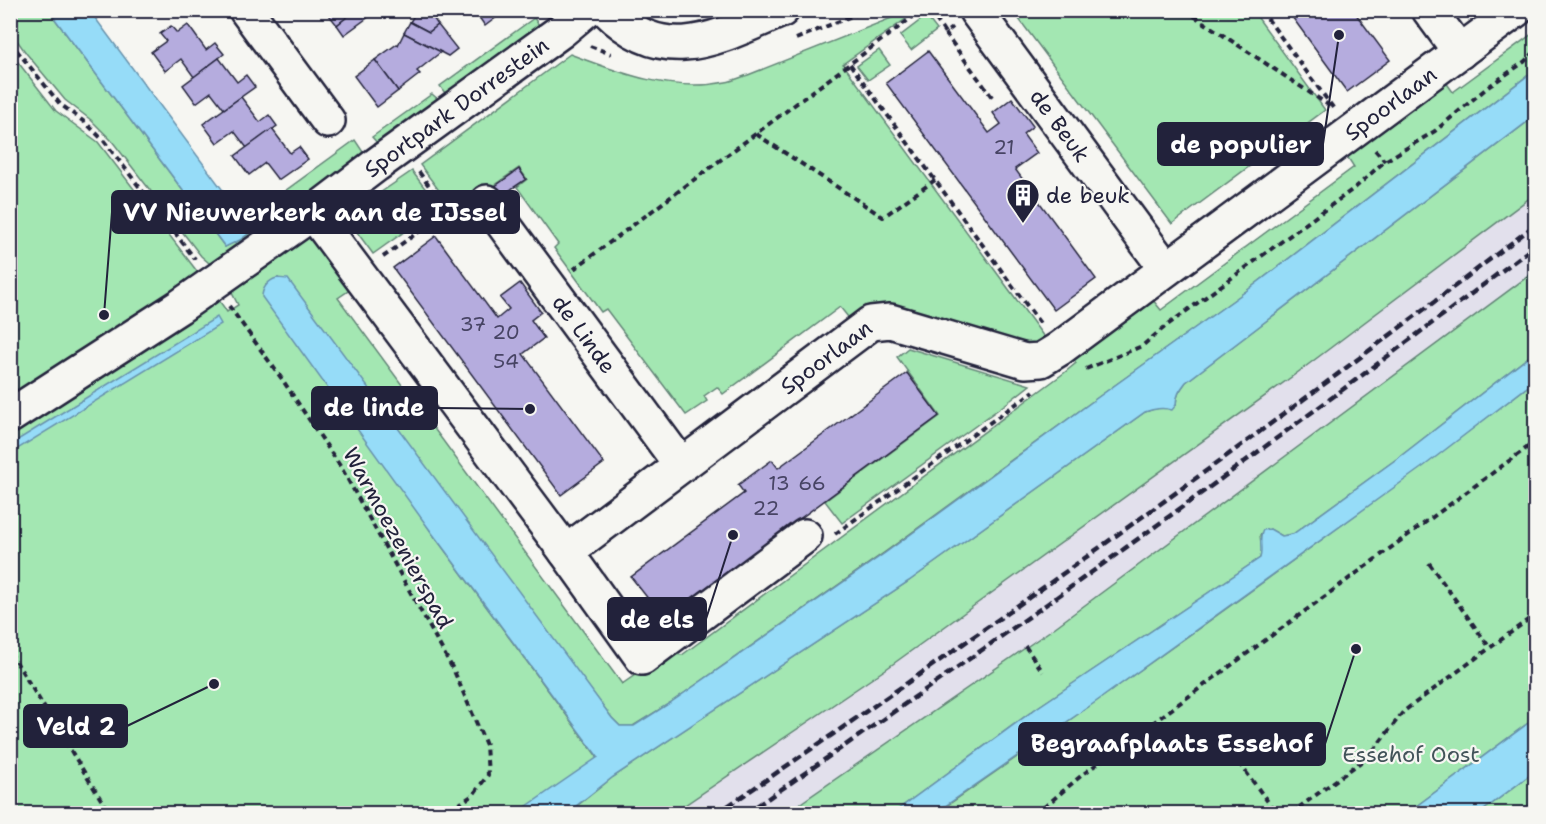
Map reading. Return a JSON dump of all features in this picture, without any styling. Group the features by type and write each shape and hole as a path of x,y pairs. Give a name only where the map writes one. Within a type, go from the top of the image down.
{"street":[{"path":"246,10 328,121"},
{"name":"Sportpark Dorrestein","path":"10,416 179,307 313,213 561,31 586,10"},
{"path":"607,10 618,21 643,36 663,42 687,44 703,42 782,10"},
{"path":"1430,10 1460,52"},
{"name":"Spoorlaan","path":"566,552 871,323 890,321 1025,361 1041,360 1059,349 1516,10"},
{"name":"de Beuk","path":"976,11 1166,269"},
{"name":"de Linde","path":"487,202 681,465"},
{"path":"313,213 566,552 642,658 806,536"}],"path":[{"path":"789,42 866,10"},
{"path":"550,287 922,10"},
{"path":"1185,10 1332,107"},
{"path":"1261,10 1332,107 1385,160"},
{"path":"945,33 992,96"},
{"name":"Warmoezenierspad","path":"10,42 60,104 105,141 196,260 282,379 342,469 454,671 486,746 488,775 473,795 444,813"},
{"path":"850,64 1067,362 1083,371 1142,346 1356,187 1385,160 1435,131 1536,51"},
{"path":"756,134 883,217 935,180"},
{"path":"401,147 447,211"},
{"path":"358,275 479,190 487,202"},
{"path":"806,536 830,537 1041,385"},
{"path":"1036,813 1082,775 1536,441"},
{"path":"1429,563 1490,648"},
{"path":"1290,813 1369,756 1404,711 1536,614"},
{"path":"1025,646 1043,672"},
{"path":"10,652 110,813"},
{"path":"1214,729 1276,813"}],"shaded area":[{"path":"1535,95 1535,369 907,813 538,814"}],"green space":[{"path":"10,11 49,11 225,247 248,234 245,220 355,140 365,155 261,229 216,269 201,256 112,141 91,120 65,100 26,53 11,32"},
{"path":"909,11 917,11 843,64 1047,341 1035,347 852,322 840,307 723,394 717,387 704,396 707,401 686,415 606,309 601,312 554,248 558,244 517,187 527,179 519,168 455,212 420,165 570,54 646,79 686,85 706,85 735,80"},
{"path":"1013,11 1253,11 1325,110 1172,224"},
{"path":"926,16 937,30 911,50 900,36"},
{"path":"534,18 541,28 447,96 440,86"},
{"path":"1536,31 1535,70 1249,289 885,552 670,703 633,726 620,726 612,718 278,278 266,285 432,533 598,758 517,814 11,813 10,52 56,111 98,142 227,312 238,305 229,287 296,238 310,238 322,244 354,287 338,298 622,684 667,653 682,655 1064,373 1076,363 1069,353 1148,294 1161,310 1354,167 1343,150 1443,78 1453,92"},
{"path":"879,50 890,65 868,80 857,66"},
{"path":"432,94 440,101 380,146 372,137"},
{"path":"1535,116 1535,194 1297,373 886,669 673,813 567,814 613,777 909,581 1145,412 1176,405 1179,393 1186,382"},
{"path":"412,171 439,207 373,254 351,224 352,214"},
{"path":"1535,271 1535,352 1402,455 1293,534 1282,536 1270,529 1260,535 1262,552 1260,558 1038,707 893,813 785,814 1054,628"},
{"path":"908,348 1030,385 842,523 825,501 940,416 897,357"},
{"name":"Essehof Oost","path":"1535,381 1535,718 1407,813 935,814 1238,600"},
{"path":"1535,771 1535,801 1519,813 1480,813"}],"water":[{"path":"49,11 90,11 245,220 248,234 225,247"},
{"path":"1535,70 1535,116 1186,382 1172,410 1158,409 1145,412 909,581 613,777 567,813 517,813 598,757 432,533 262,297 268,283 277,278 288,279 612,718 620,726 634,726 885,553 1249,289"},
{"path":"217,317 221,324 11,453 11,444"},
{"path":"1535,352 1535,381 1424,466 1097,701 935,813 893,813 1038,707 1260,558 1263,530 1270,529 1282,536 1293,534 1402,455"},
{"path":"1535,718 1535,771 1480,813 1407,813"}],"building":[{"path":"336,10 356,10 337,25 329,15"},
{"path":"356,10 372,10 374,13 344,35 337,25"},
{"path":"415,10 428,10 438,25 429,32 410,22"},
{"path":"474,10 506,10 485,26"},
{"path":"1287,10 1353,10 1390,60 1347,92"},
{"path":"410,22 429,32 438,25 457,49 448,56 404,33"},
{"path":"188,25 206,50 215,43 224,54 194,77 181,59 165,71 151,52 166,41 160,34 171,26 177,33"},
{"path":"404,33 441,52 417,71 420,74 398,91 375,60 398,45"},
{"name":"de beuk","path":"928,51 989,133 1001,124 993,113 1012,98 1033,126 1023,134 1037,153 1015,169 1096,279 1054,310 886,83"},
{"path":"219,58 237,82 246,75 255,87 224,109 211,92 196,103 183,85"},
{"path":"375,60 398,91 377,107 354,76"},
{"path":"241,97 260,122 269,115 277,126 247,148 234,131 217,143 203,124"},
{"path":"272,129 290,153 299,147 308,159 278,180 265,163 249,175 235,156"},
{"path":"519,169 526,179 501,196 494,187"},
{"path":"436,236 497,319 509,309 500,298 520,283 541,312 531,320 544,338 523,354 604,463 561,495 393,268"},
{"path":"907,373 939,416 664,619 631,577 744,493 738,485 746,479 772,460 778,468"}],"railway":[{"path":"716,814 1028,599 1334,377 1536,224"},
{"path":"745,814 1144,534 1341,391 1536,245"}],"place":[{"name":"de populier","path":"1339,35"},
{"name":"de beuk","path":"1023,224"},
{"name":"VV Nieuwerkerk aan de IJssel","path":"104,315"},
{"name":"de linde","path":"530,409"},
{"name":"de els","path":"733,535"},
{"name":"Begraafplaats Essehof","path":"1356,649"},
{"name":"Veld 2","path":"214,684"}]}
